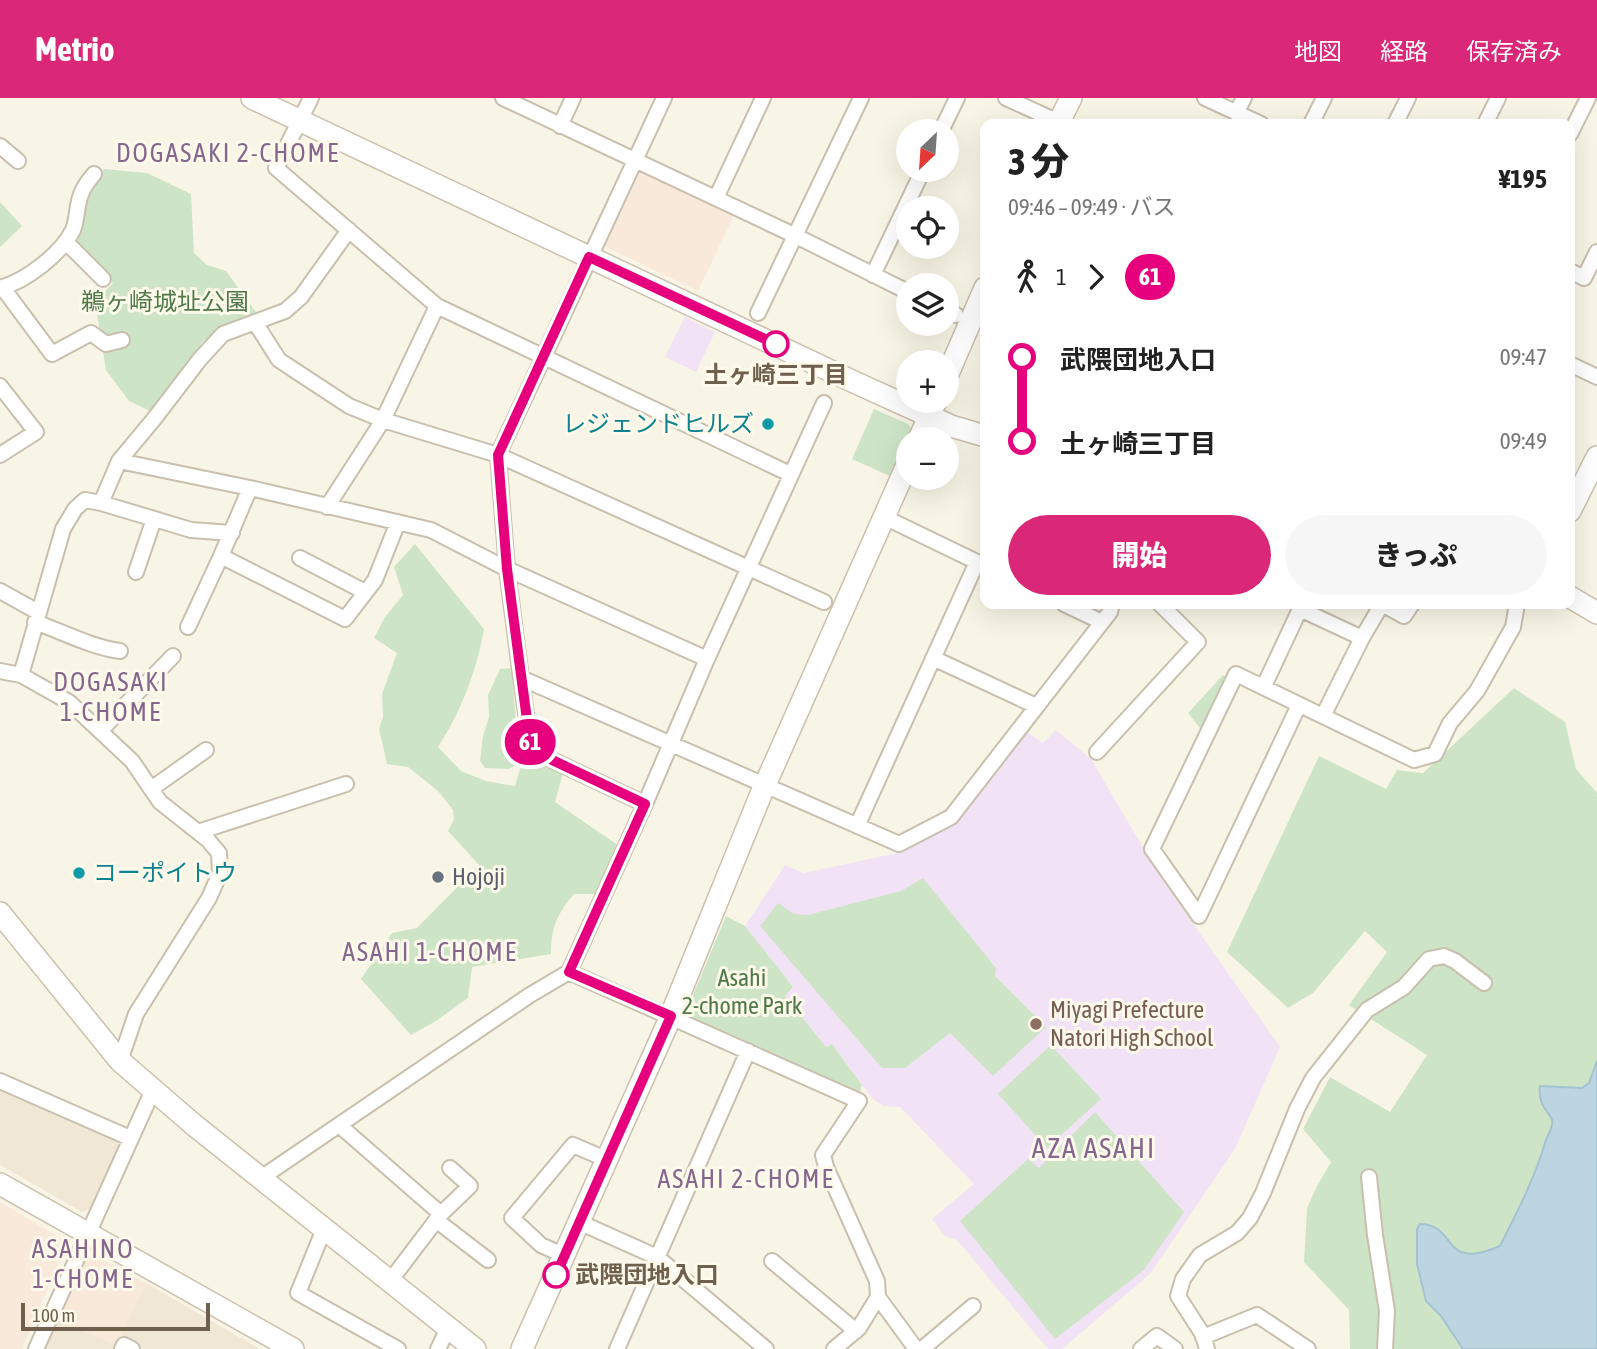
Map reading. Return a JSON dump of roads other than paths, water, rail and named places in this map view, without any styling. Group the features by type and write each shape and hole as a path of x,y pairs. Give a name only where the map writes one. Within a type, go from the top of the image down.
{"street":[{"path":"252,98 589,257 896,392"},
{"path":"311,98 276,168 437,306 790,474"},
{"path":"503,98 794,235 896,286"},
{"path":"560,125 573,98"},
{"path":"645,804 531,750 507,569 498,455 664,98"},
{"path":"716,198 763,98"},
{"path":"758,313 860,98"},
{"path":"947,119 957,98"},
{"path":"1006,98 1050,119"},
{"path":"1062,119 1071,98"},
{"path":"1205,98 1250,119"},
{"path":"1236,113 1244,98"},
{"path":"1314,119 1324,98"},
{"path":"1398,119 1408,98"},
{"path":"1488,119 1498,98"},
{"path":"1575,124 1588,98"},
{"path":"0,146 18,161"},
{"path":"94,174 81,192 74,228 66,242 45,264 1,288 52,354 91,333 106,344 122,340"},
{"path":"873,275 917,182"},
{"path":"101,503 119,461 200,359 223,334 256,324 285,311 301,297 349,230"},
{"path":"66,242 103,279"},
{"path":"1575,274 1584,278 1597,252"},
{"path":"958,350 980,300"},
{"path":"327,507 383,420 437,306"},
{"path":"256,324 279,360 349,406 383,420 498,455 824,602"},
{"path":"1575,366 1597,377"},
{"path":"0,386 36,432 0,455"},
{"path":"261,1178 530,995 569,972 824,403"},
{"path":"942,413 980,433"},
{"path":"1575,501 1597,457"},
{"path":"119,461 430,530 507,569 707,659"},
{"path":"188,627 250,488"},
{"path":"522,1349 581,1223 671,1016 765,784 896,490"},
{"path":"21,675 63,529 75,509 85,500 191,530 232,533"},
{"path":"884,517 980,564"},
{"path":"136,572 154,519"},
{"path":"221,556 345,619 375,580 397,522"},
{"path":"300,558 365,592"},
{"path":"858,826 933,658 980,566"},
{"path":"0,590 36,617 99,648 120,651"},
{"path":"1575,600 1597,613"},
{"path":"1075,609 1102,622"},
{"path":"522,678 899,844 951,817 1111,609"},
{"path":"1097,752 1198,642 1165,609"},
{"path":"1323,716 1379,609"},
{"path":"1391,609 1404,616 1409,609"},
{"path":"1299,705 1199,916 1152,849 1236,674 1414,760 1435,754 1450,723 1477,691 1513,627 1516,609"},
{"path":"1264,686 1300,610 1362,638"},
{"path":"101,730 173,656"},
{"path":"933,658 1036,706"},
{"path":"0,671 21,675 69,702 132,761 160,802 198,832 219,853 220,873 194,923 136,1014 120,1061"},
{"path":"151,789 206,750"},
{"path":"198,832 346,784"},
{"path":"0,913 7,929 120,1061 475,1349"},
{"path":"1308,1349 1257,1315 1205,1343 1178,1296 1183,1279 1200,1255 1237,1233 1250,1218 1308,1089 1367,1010 1404,987 1429,959 1444,956 1484,983"},
{"path":"569,972 859,1101 823,1155 877,1282 878,1297 916,1349"},
{"path":"622,1347 657,1258 748,1051"},
{"path":"0,1081 131,1138"},
{"path":"36,1349 153,1090"},
{"path":"339,1125 488,1260"},
{"path":"565,1256 541,1245 512,1219 573,1145 608,1160"},
{"path":"390,1281 439,1217 470,1186 450,1168"},
{"path":"1369,1177 1387,1311 1385,1349"},
{"path":"0,1184 293,1349"},
{"path":"581,1223 657,1258 765,1349"},
{"path":"324,1229 298,1293 398,1349"},
{"path":"772,1261 856,1331"},
{"path":"834,1349 856,1331 878,1297"},
{"path":"922,1349 973,1306"},
{"path":"438,1349 449,1328"},
{"path":"1141,1349 1157,1336 1175,1349"},
{"path":"122,1349 124,1346 132,1349"}],"water":[{"path":"1597,1061 1597,1349 1463,1349 1441,1316 1426,1301 1417,1264 1417,1229 1420,1224 1432,1226 1458,1250 1468,1254 1481,1253 1500,1246 1520,1207 1552,1127 1551,1117 1541,1101 1540,1086 1582,1088 1589,1083"}],"place":[{"name":"土ヶ崎三丁目","path":"776,344"},
{"name":"レジェンドヒルズ","path":"768,424"},
{"name":"コーポイトウ","path":"79,873"},
{"name":"Hojoji","path":"438,877"},
{"name":"Miyagi Prefecture Natori High School","path":"1036,1024"},
{"name":"武隈団地入口","path":"556,1275"}],"district":[{"name":"DOGASAKI 2-CHOME","path":"228,153"},
{"name":"DOGASAKI 1-CHOME","path":"111,697"},
{"name":"ASAHI 1-CHOME","path":"430,952"},
{"name":"AZA ASAHI","path":"1094,1148"},
{"name":"ASAHI 2-CHOME","path":"746,1179"},
{"name":"ASAHINO 1-CHOME","path":"83,1264"}],"park label":[{"name":"鵜ヶ崎城址公園","path":"165,302"},
{"name":"Asahi 2-chome Park","path":"742,992"}]}
